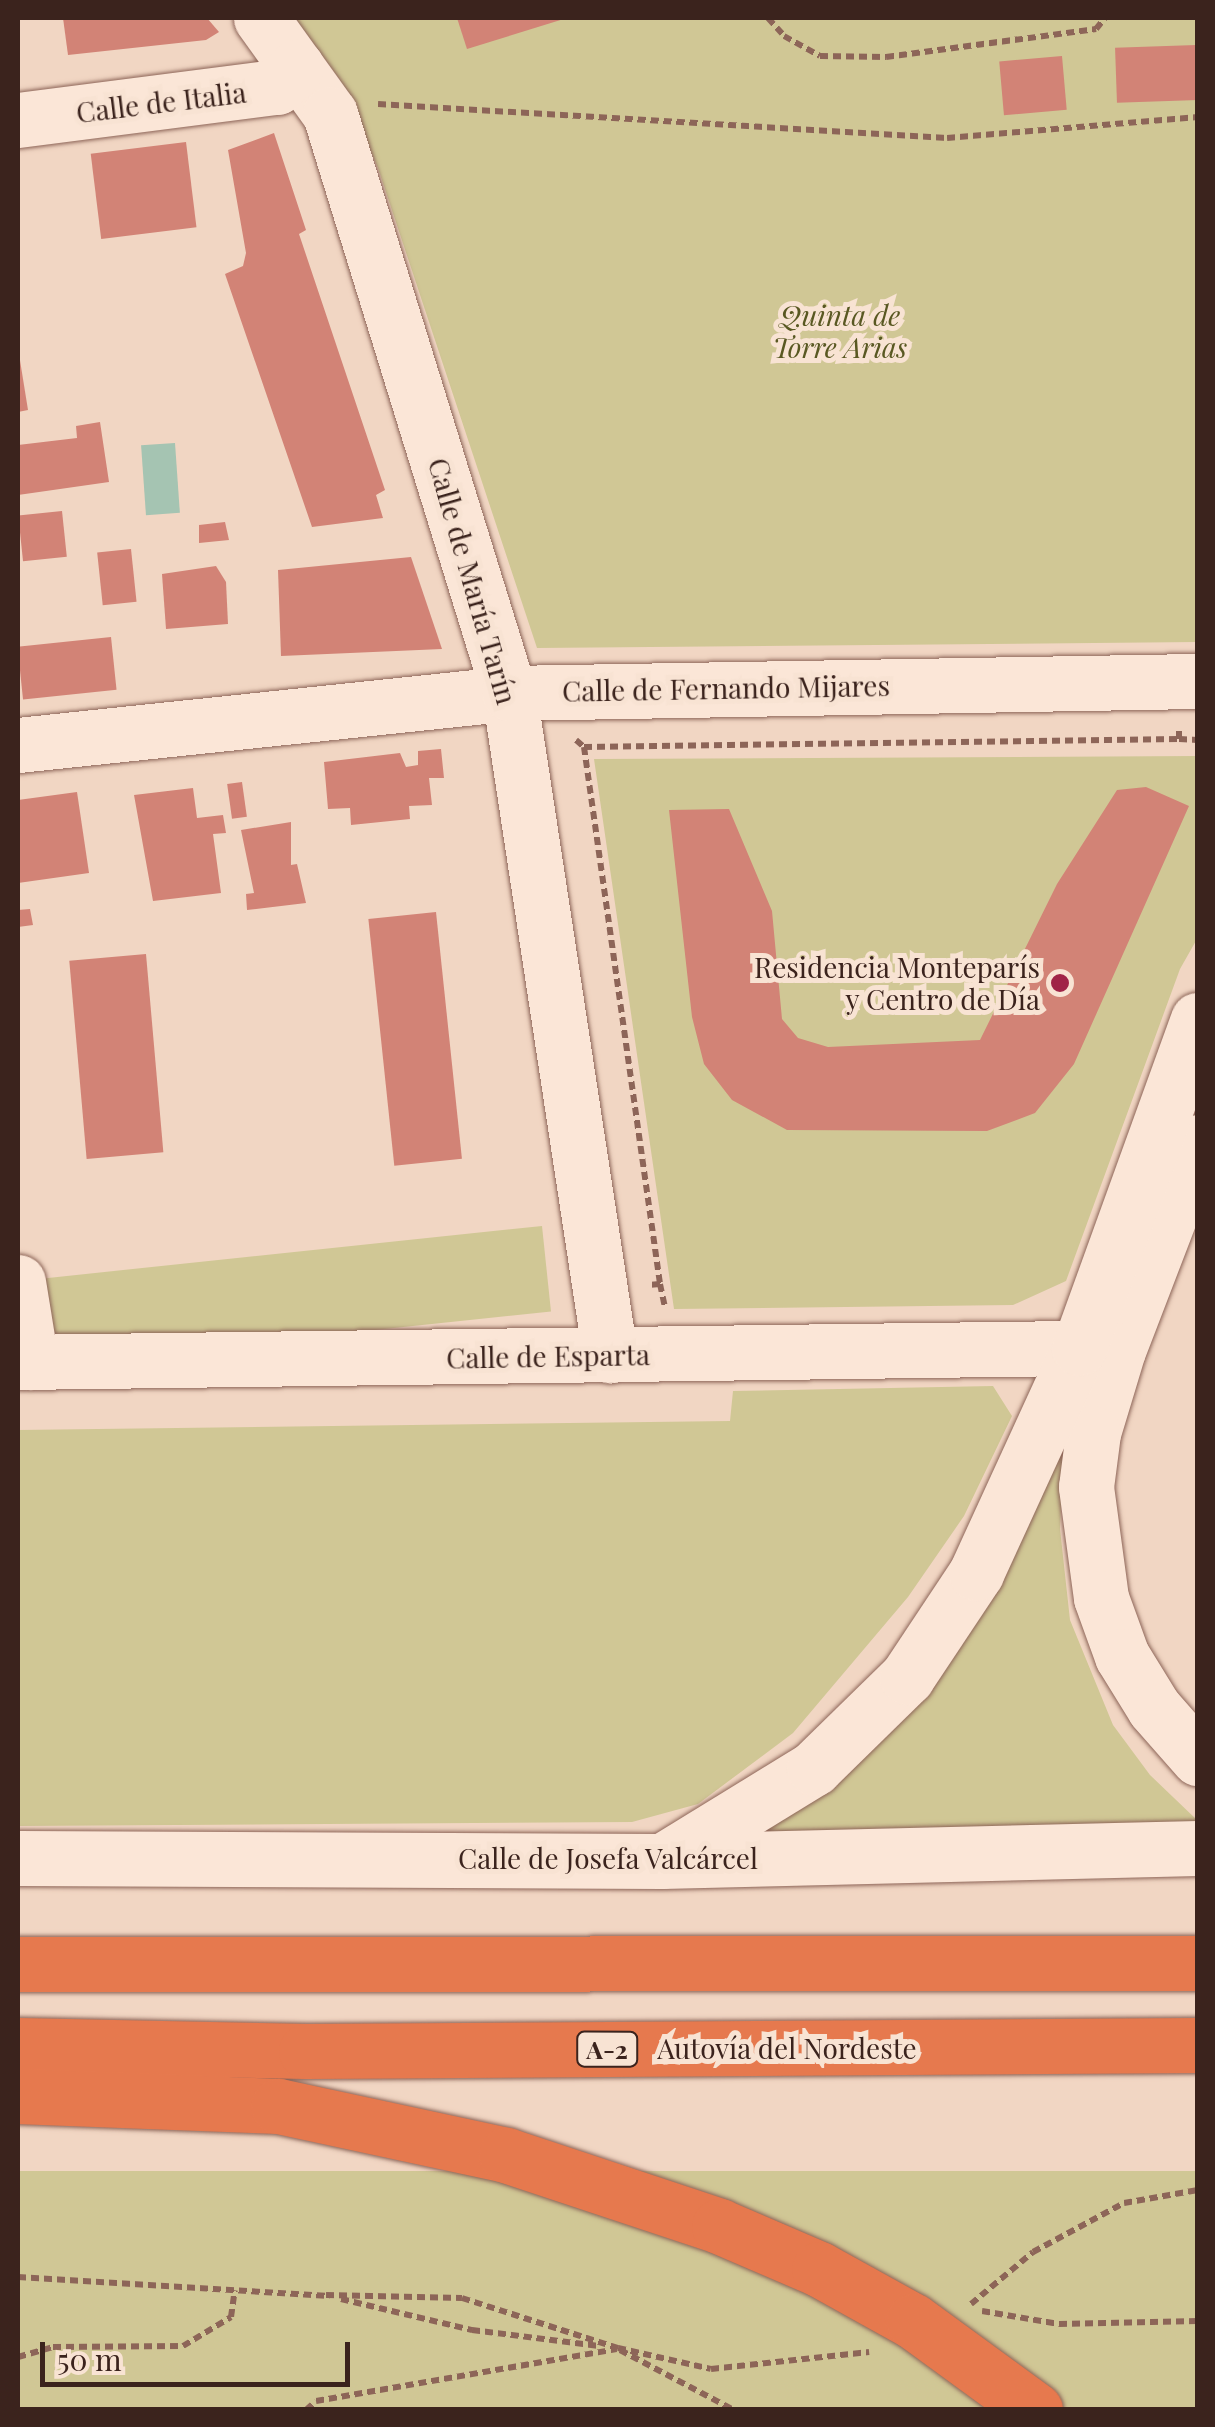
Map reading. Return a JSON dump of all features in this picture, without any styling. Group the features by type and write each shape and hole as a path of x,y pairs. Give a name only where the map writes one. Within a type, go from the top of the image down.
{"highway":[{"path":"992,1967 1198,1925"},
{"path":"18,1964 992,1967 1198,1963"},
{"name":"Autovía del Nordeste","path":"18,2045 306,2051 1198,2045"},
{"path":"18,2096 278,2106 506,2155 720,2226 819,2268 913,2320 1035,2410"}],"street":[{"name":"Calle de María Tarín","path":"261,18 330,114 509,693 610,1355"},
{"name":"Calle de Italia","path":"18,120 276,87 296,67"},
{"name":"Calle de Fernando Mijares","path":"18,745 509,693 1198,681"},
{"path":"662,1861 814,1768 907,1677 976,1573 1079,1348 1198,1020"},
{"path":"1198,1142 1118,1350 1092,1433 1086,1487 1101,1598 1122,1656 1154,1708 1198,1758"},
{"path":"18,1282 24,1362"},
{"name":"Calle de Esparta","path":"24,1362 1079,1348"},
{"name":"Calle de Josefa Valcárcel","path":"18,1858 662,1861 1198,1848"}],"path":[{"path":"768,18 784,36 820,56 886,58 1096,29 1105,18"},
{"path":"330,114 351,102 947,138 1198,118"},
{"path":"1179,739 1198,740"},
{"path":"1198,2190 1124,2203 1033,2252 965,2308 1058,2324 1198,2321"},
{"path":"18,2277 326,2295 462,2298 618,2348 711,2369 844,2360 889,2346 913,2320"},
{"path":"18,2357 53,2347 183,2346 231,2317 236,2290"},
{"path":"326,2295 472,2330 618,2348 644,2368 734,2410"},
{"path":"306,2410 316,2401 618,2348"}],"green space":[{"name":"Quinta de Torre Arias","path":"295,18 1197,18 1197,642 537,648 378,168 340,80"},
{"path":"1197,756 1197,939 1180,969 1066,1281 1013,1305 674,1309 594,759"},
{"path":"542,1226 551,1312 55,1364 46,1278"},
{"path":"993,1386 1012,1416 964,1516 908,1597 793,1733 698,1804 632,1822 18,1826 18,1430 730,1421 733,1391"},
{"path":"1064,1428 1060,1529 1070,1620 1113,1725 1150,1775 1197,1820 1197,1837 761,1835 877,1741"},
{"path":"18,2171 1197,2171 1197,2410 18,2410"}],"shaded area":[{"path":"175,443 180,513 146,515 141,445"}],"building":[{"path":"63,18 207,18 219,32 206,40 68,55"},
{"path":"457,18 567,18 467,49"},
{"path":"1196,45 1198,100 1117,103 1115,48"},
{"path":"1062,56 1067,110 1004,115 999,61"},
{"path":"274,133 306,230 299,234 385,490 376,495 383,518 312,527 225,274 243,266 246,253 228,150"},
{"path":"186,142 196,227 101,239 91,154"},
{"path":"18,348 28,410 18,412"},
{"path":"100,422 109,482 18,495 18,445 77,438 76,426"},
{"path":"62,511 67,557 23,561 18,516"},
{"path":"225,522 229,540 199,543 199,525"},
{"path":"131,549 137,602 103,605 97,553"},
{"path":"411,557 442,649 281,656 278,570"},
{"path":"216,566 226,582 228,624 166,629 162,574"},
{"path":"111,637 117,690 23,700 18,647"},
{"path":"441,749 444,778 429,778 432,805 409,806 410,819 351,825 350,808 328,809 324,762 400,753 406,767 418,765 418,751"},
{"path":"242,782 247,817 232,819 227,784"},
{"name":"Residencia Monteparís y Centro de Día","path":"1146,787 1189,806 1074,1064 1035,1113 987,1131 787,1130 732,1100 704,1064 692,1017 669,810 729,809 772,911 782,1019 798,1038 828,1047 980,1040 1057,884 1117,790"},
{"path":"193,788 197,818 223,815 226,833 213,834 221,893 153,901 134,795"},
{"path":"77,792 89,873 18,883 18,800"},
{"path":"291,822 291,865 297,864 306,903 247,910 246,894 254,893 241,830"},
{"path":"30,909 33,925 18,927 18,910"},
{"path":"436,912 462,1159 394,1166 368,919"},
{"path":"146,954 163,1152 87,1159 69,961"}],"place":[{"name":"Residencia Monteparís y Centro de Día","path":"1060,983"}]}
